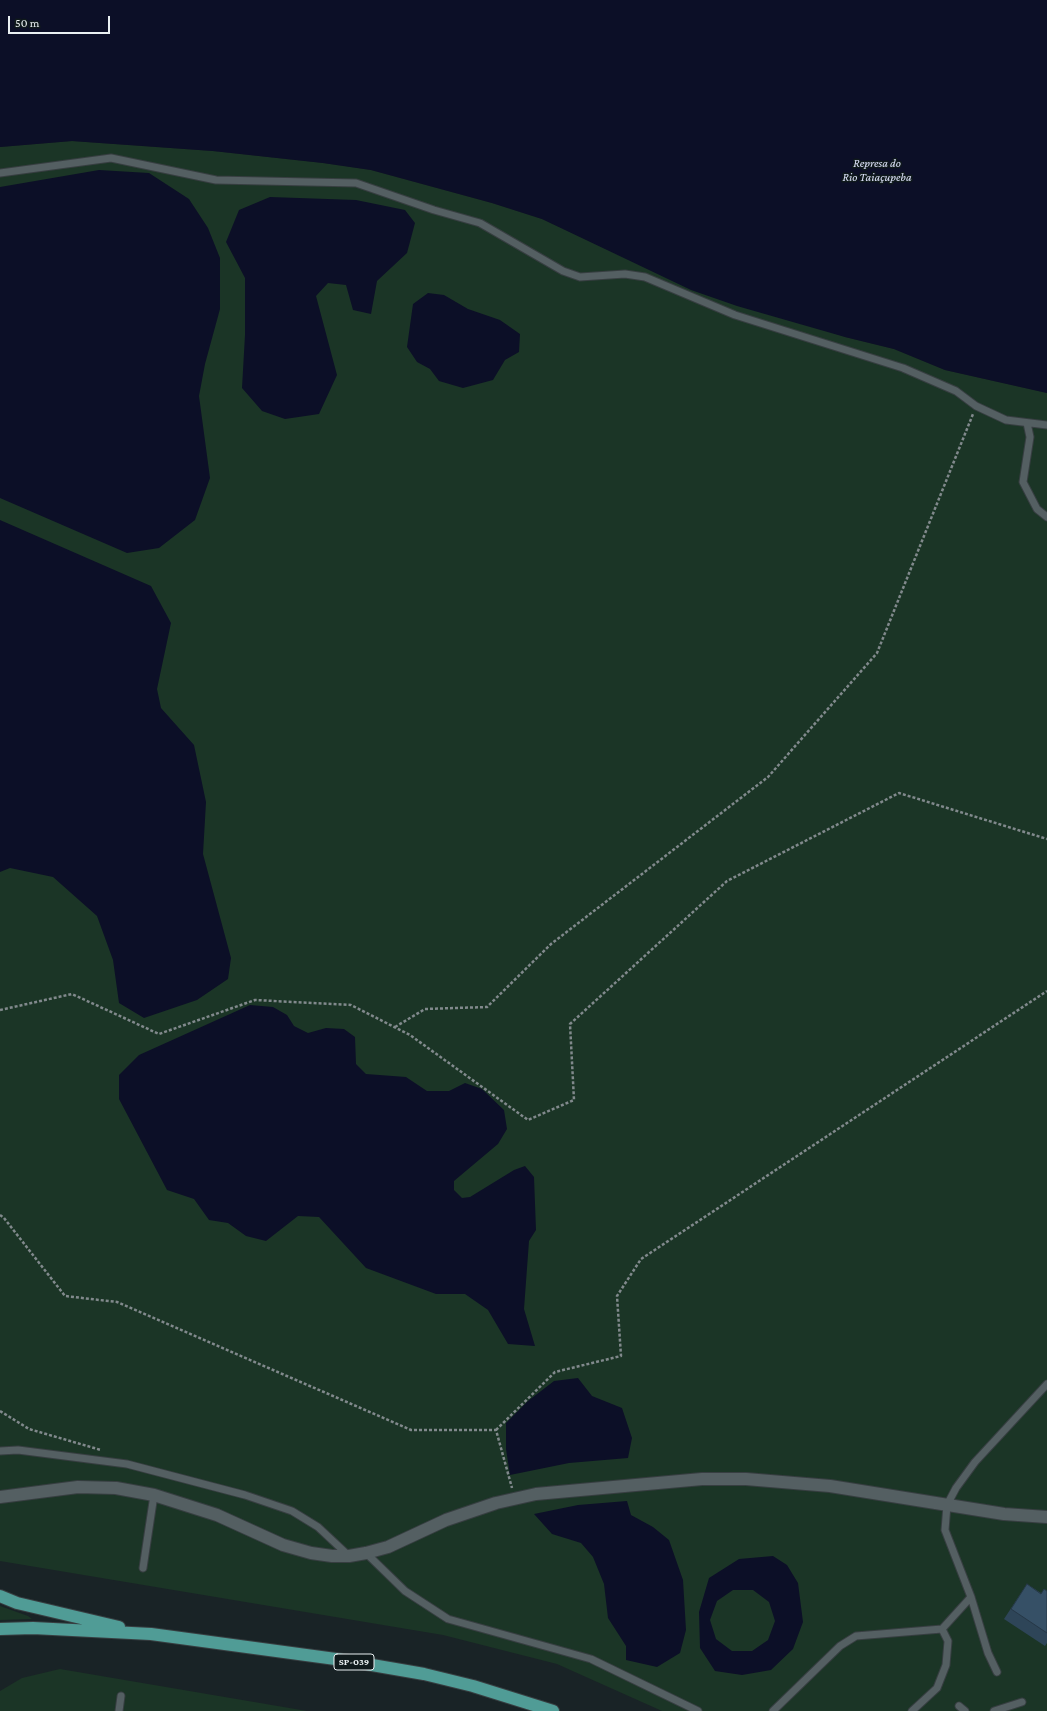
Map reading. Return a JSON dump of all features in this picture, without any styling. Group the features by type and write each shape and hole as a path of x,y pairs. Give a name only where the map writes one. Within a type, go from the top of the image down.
{"main road":[{"path":"0,1587 17,1603"},
{"name":"SP-039","path":"0,1596 17,1603 151,1634"},
{"name":"SP-039","path":"0,1629 33,1628 151,1634 343,1660 424,1674 473,1686 552,1711"}],"street":[{"path":"0,1497 78,1487 116,1488 154,1495 216,1515 283,1545 311,1553 332,1556 349,1556 388,1547 446,1520 515,1498 536,1494 702,1479 746,1479 830,1486 1004,1514 1047,1517"}],"lane":[{"path":"0,172 111,158 216,180 356,183 434,210 480,222 563,271 580,277 624,274 645,277 735,315 903,368 956,391 976,406 1006,420 1047,425"},
{"path":"1027,423 1030,437 1023,482 1037,509 1047,517"},
{"path":"997,1672 982,1635 971,1597 945,1530 947,1505 956,1488 975,1462 1047,1384"},
{"path":"0,1450 18,1450 127,1464 245,1494 292,1511 318,1527 349,1556"},
{"path":"143,1568 154,1495"},
{"path":"366,1553 405,1591 448,1619 591,1659 698,1711"},
{"path":"773,1711 840,1646 856,1636 942,1629 971,1597"},
{"path":"912,1711 937,1688 946,1665 948,1641 942,1629"},
{"path":"119,1711 121,1696"},
{"path":"994,1711 1022,1702"},
{"path":"959,1706 965,1711"}],"path":[{"path":"395,1027 425,1009 487,1007 551,944 768,777 877,653 976,406"},
{"path":"0,1010 72,994 160,1034 255,1000 351,1005 410,1035 528,1120 574,1100 570,1024 727,881 899,793 1047,838"},
{"path":"0,1215 4,1218 65,1296 117,1302 412,1430 496,1430 555,1372 621,1356 617,1296 641,1259 1047,991"},
{"path":"0,1411 28,1429 100,1448 106,1452"},
{"path":"496,1430 515,1498"}],"green space":[{"path":"72,141 213,151 323,163 371,170 492,203 542,219 639,264 845,337 894,349 945,370 1047,393 1047,1711 662,1711 557,1664 443,1635 0,1561 0,147"},
{"path":"0,1606 28,1616 32,1619 0,1620"},
{"path":"60,1669 307,1711 0,1711 0,1691 22,1678"}],"water":[{"name":"Represa do Rio Taiaçupeba","path":"0,0 1047,0 1047,393 945,370 894,349 845,337 737,306 691,290 542,219 492,203 371,170 323,163 213,151 72,141 0,147"},
{"path":"99,170 149,173 189,199 208,228 220,258 220,309 205,364 199,396 210,478 195,520 159,548 127,553 0,498 0,187"},
{"path":"270,197 356,200 405,210 415,223 407,253 377,281 371,314 353,310 346,285 328,283 316,296 337,375 319,414 285,419 262,411 242,388 245,335 245,278 226,242 239,210"},
{"path":"428,293 444,295 468,309 500,320 520,334 519,352 505,360 493,380 463,388 439,381 430,369 417,362 407,347 413,304"},
{"path":"0,520 151,586 171,623 157,689 161,708 194,745 206,802 203,854 231,958 228,979 197,1000 144,1018 119,1003 113,960 97,916 53,877 10,868 0,872"},
{"path":"250,1005 273,1007 287,1015 294,1026 308,1033 326,1028 344,1029 355,1037 356,1064 366,1074 406,1077 427,1091 449,1091 465,1083 482,1089 504,1110 507,1129 498,1144 454,1181 454,1190 462,1198 470,1197 514,1170 525,1166 534,1177 536,1230 529,1241 524,1309 535,1346 508,1344 488,1310 465,1294 436,1294 366,1268 319,1217 298,1216 266,1241 246,1236 228,1223 209,1220 194,1199 167,1190 119,1099 119,1075 139,1055"},
{"path":"578,1378 592,1396 622,1408 632,1438 628,1458 569,1463 510,1475 506,1449 506,1423 528,1401 554,1381"},
{"path":"627,1501 631,1515 653,1527 669,1540 683,1580 686,1630 680,1653 657,1667 626,1660 626,1646 608,1618 604,1584 593,1557 581,1543 552,1534 534,1514 578,1505"},
{"path":"773,1556 787,1565 798,1583 803,1622 793,1649 771,1670 742,1675 715,1671 700,1648 699,1612 709,1578 739,1559","holes":["733,1590 753,1590 769,1602 775,1621 768,1640 752,1651 732,1651 716,1639 710,1620 717,1601"]}],"building":[{"path":"1027,1584 1041,1594 1044,1589 1047,1591 1047,1633 1011,1609"}]}
